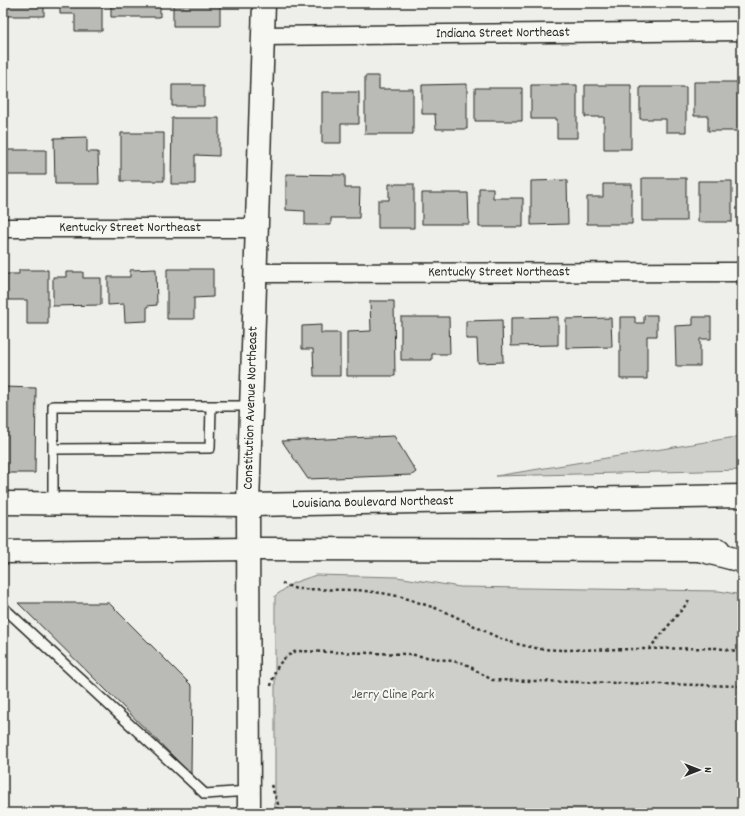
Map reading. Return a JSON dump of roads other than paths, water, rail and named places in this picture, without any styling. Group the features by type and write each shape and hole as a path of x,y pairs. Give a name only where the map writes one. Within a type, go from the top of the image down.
{"main road":[{"name":"Constitution Avenue Northeast","path":"249,813 248,505 264,3"},
{"name":"Louisiana Boulevard Northeast","path":"3,503 248,505 742,496"},
{"path":"3,552 248,549 742,550"},
{"path":"699,550 742,561"}],"street":[{"name":"Indiana Street Northeast","path":"263,36 742,31"},
{"name":"Kentucky Street Northeast","path":"3,228 257,228"},
{"name":"Kentucky Street Northeast","path":"255,273 742,272"}],"lane":[{"path":"53,504 53,406 252,406"},
{"path":"53,449 210,448 211,406"},
{"path":"4,608 205,794 249,791"}],"park label":[{"name":"Jerry Cline Park","path":"393,695"}]}
